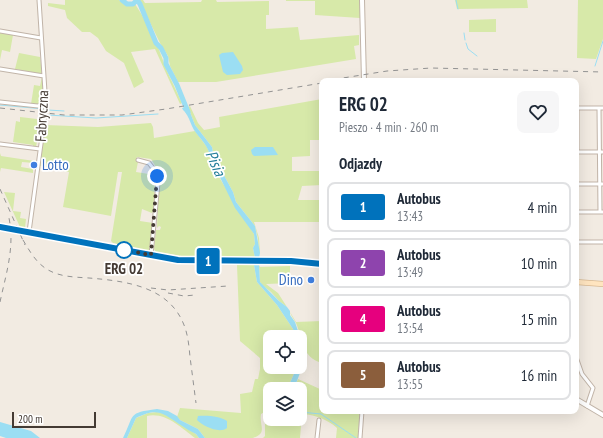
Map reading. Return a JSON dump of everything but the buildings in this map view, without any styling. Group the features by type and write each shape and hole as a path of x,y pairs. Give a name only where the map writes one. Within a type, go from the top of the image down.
{"main road":[{"path":"0,227 188,261 291,261 319,264"},
{"path":"579,282 603,284"}],"street":[{"name":"Fabryczna","path":"29,232 46,103 39,0"},
{"path":"362,0 364,78"},
{"path":"0,31 41,38"},
{"path":"0,68 44,76"},
{"path":"0,102 38,106 46,103"},
{"path":"579,108 603,108"},
{"path":"579,212 601,212 601,129 599,108"},
{"path":"0,144 40,149"},
{"path":"579,152 601,152"},
{"path":"138,160 149,162 157,176 151,255"},
{"path":"579,184 601,184"},
{"path":"579,242 603,242"},
{"path":"579,366 582,374 593,388 587,406"},
{"path":"579,401 603,416"},
{"path":"360,438 362,414"},
{"path":"317,438 319,420"}],"green space":[{"path":"65,0 119,0 124,4 133,6 135,4 158,47 182,103 180,104 155,49 131,52 144,82 134,88 124,63 106,51 98,38 90,32 82,32 67,18 65,10 48,6 48,3 65,5"},
{"path":"139,0 143,0 145,3 201,2 202,0 216,0 217,2 269,1 269,15 266,15 266,29 298,27 300,40 359,35 359,45 354,46 356,59 216,82 178,82 170,66 168,56"},
{"path":"286,0 360,0 360,18 315,15 315,1"},
{"path":"455,0 527,0 528,8 457,9"},
{"path":"578,0 603,0 603,39 596,59 577,58"},
{"path":"496,19 496,32 469,32 469,20"},
{"path":"0,33 13,35 10,52 2,50 0,60"},
{"path":"19,53 40,57 42,74 15,69"},
{"path":"42,77 45,102 37,105 31,104 34,85 40,86"},
{"path":"319,100 319,140 310,140 310,156 292,157 292,171 319,171 319,185 302,186 298,200 319,200 319,222 254,222 259,238 259,253 255,226 236,202 233,192 214,157 212,147 195,125 188,107 190,106 198,123 204,130 220,127 219,117"},
{"path":"20,117 37,119 37,124 40,124 36,147 33,147 33,145 13,142 16,121 20,122"},
{"path":"151,123 154,138 195,131 207,147 219,177 254,234 255,244 253,248 255,258 182,256 156,252 154,249 156,230 160,230 161,227 159,226 157,228 159,172 151,159 137,157 136,161 138,162 136,172 155,175 154,210 152,213 142,209 140,221 153,223 150,249 148,251 113,243 111,241 122,172 118,172 111,216 63,207 69,172 40,166 45,125 98,127"},
{"path":"0,153 1,156 34,161 34,163 22,162 21,167 33,169 33,173 1,168 0,172"},
{"path":"4,192 15,193 13,211 21,212 20,218 26,219 25,228 20,227"},
{"path":"237,265 254,265 257,282 277,305 293,330 263,330 263,374 294,374 290,382 263,382 263,413 261,414 262,431 258,436 253,438 205,438 198,429 177,417 180,408 241,413 240,394 252,392 255,379 258,379 260,358 240,341"},
{"path":"259,265 260,267 290,266 290,276 294,276 293,283 266,284 278,293 287,307 260,282"},
{"path":"290,312 296,322 319,321 319,362 307,353 307,330 298,330"},
{"path":"298,379 305,382 297,382"},
{"path":"307,383 319,389 319,414 360,414 358,438 336,438 337,428 329,422 307,414"},
{"path":"157,412 166,414 196,434 199,438 195,438 173,422 161,416 154,415 147,416 147,438 127,438 136,418 148,413"},
{"path":"265,426 301,426 300,438 263,438 265,436"}],"water":[{"path":"233,52 243,70 240,74 227,75 223,72 219,55 222,53"},
{"path":"188,107 195,125 212,147 214,157 233,192 236,202 255,226 260,253 259,258 255,258 253,248 255,244 254,234 235,208 210,157 208,149 194,130 187,114 182,108"},
{"path":"255,147 273,147 278,155 254,156 251,150"},
{"path":"254,265 259,265 260,282 287,307 298,330 293,330 277,305 257,282"},
{"path":"294,374 300,374 297,382 290,382"},
{"path":"157,409 168,411 177,416 180,420 198,429 205,438 199,438 196,434 163,414 154,412 136,418 127,438 123,438 133,416 141,412"},
{"path":"198,416 213,416 224,419 227,421 227,428 224,430 216,430 207,427 197,420"},
{"path":"0,422 31,431 40,438 6,438 0,436"}],"waterway":[{"name":"Pisia","path":"122,0 127,4 133,4 138,1 140,4 156,43 161,48 166,58 166,64 177,85 188,112"},
{"path":"456,0 458,9"},
{"path":"464,33 465,40"},
{"path":"595,66 603,41"},
{"path":"466,43 468,49 477,56"},
{"path":"0,105 44,109"},
{"path":"48,110 64,111"},
{"path":"48,115 96,118 158,114"},
{"path":"307,413 319,414"},
{"path":"321,414 356,438"}],"railway":[{"path":"343,78 387,71 431,68 603,72"},
{"path":"0,108 64,115 122,115 319,84"},
{"path":"0,189 25,245"},
{"path":"0,302 10,250 11,229 9,218"},
{"path":"23,240 38,262 50,271 66,276 103,279 131,284 157,294 168,302 177,312 184,325 189,345 196,403"},
{"path":"151,288 168,290 228,286"},
{"path":"168,293 184,296 195,295"}],"bus line":[{"name":"1","path":"0,227 178,260 291,261 319,264"}],"place":[{"name":"Lotto","path":"34,165"},
{"name":"ERG 02","path":"124,250"},
{"name":"Dino","path":"311,280"}],"route":[{"path":"124,250 151,255 158,183 157,176"}]}
